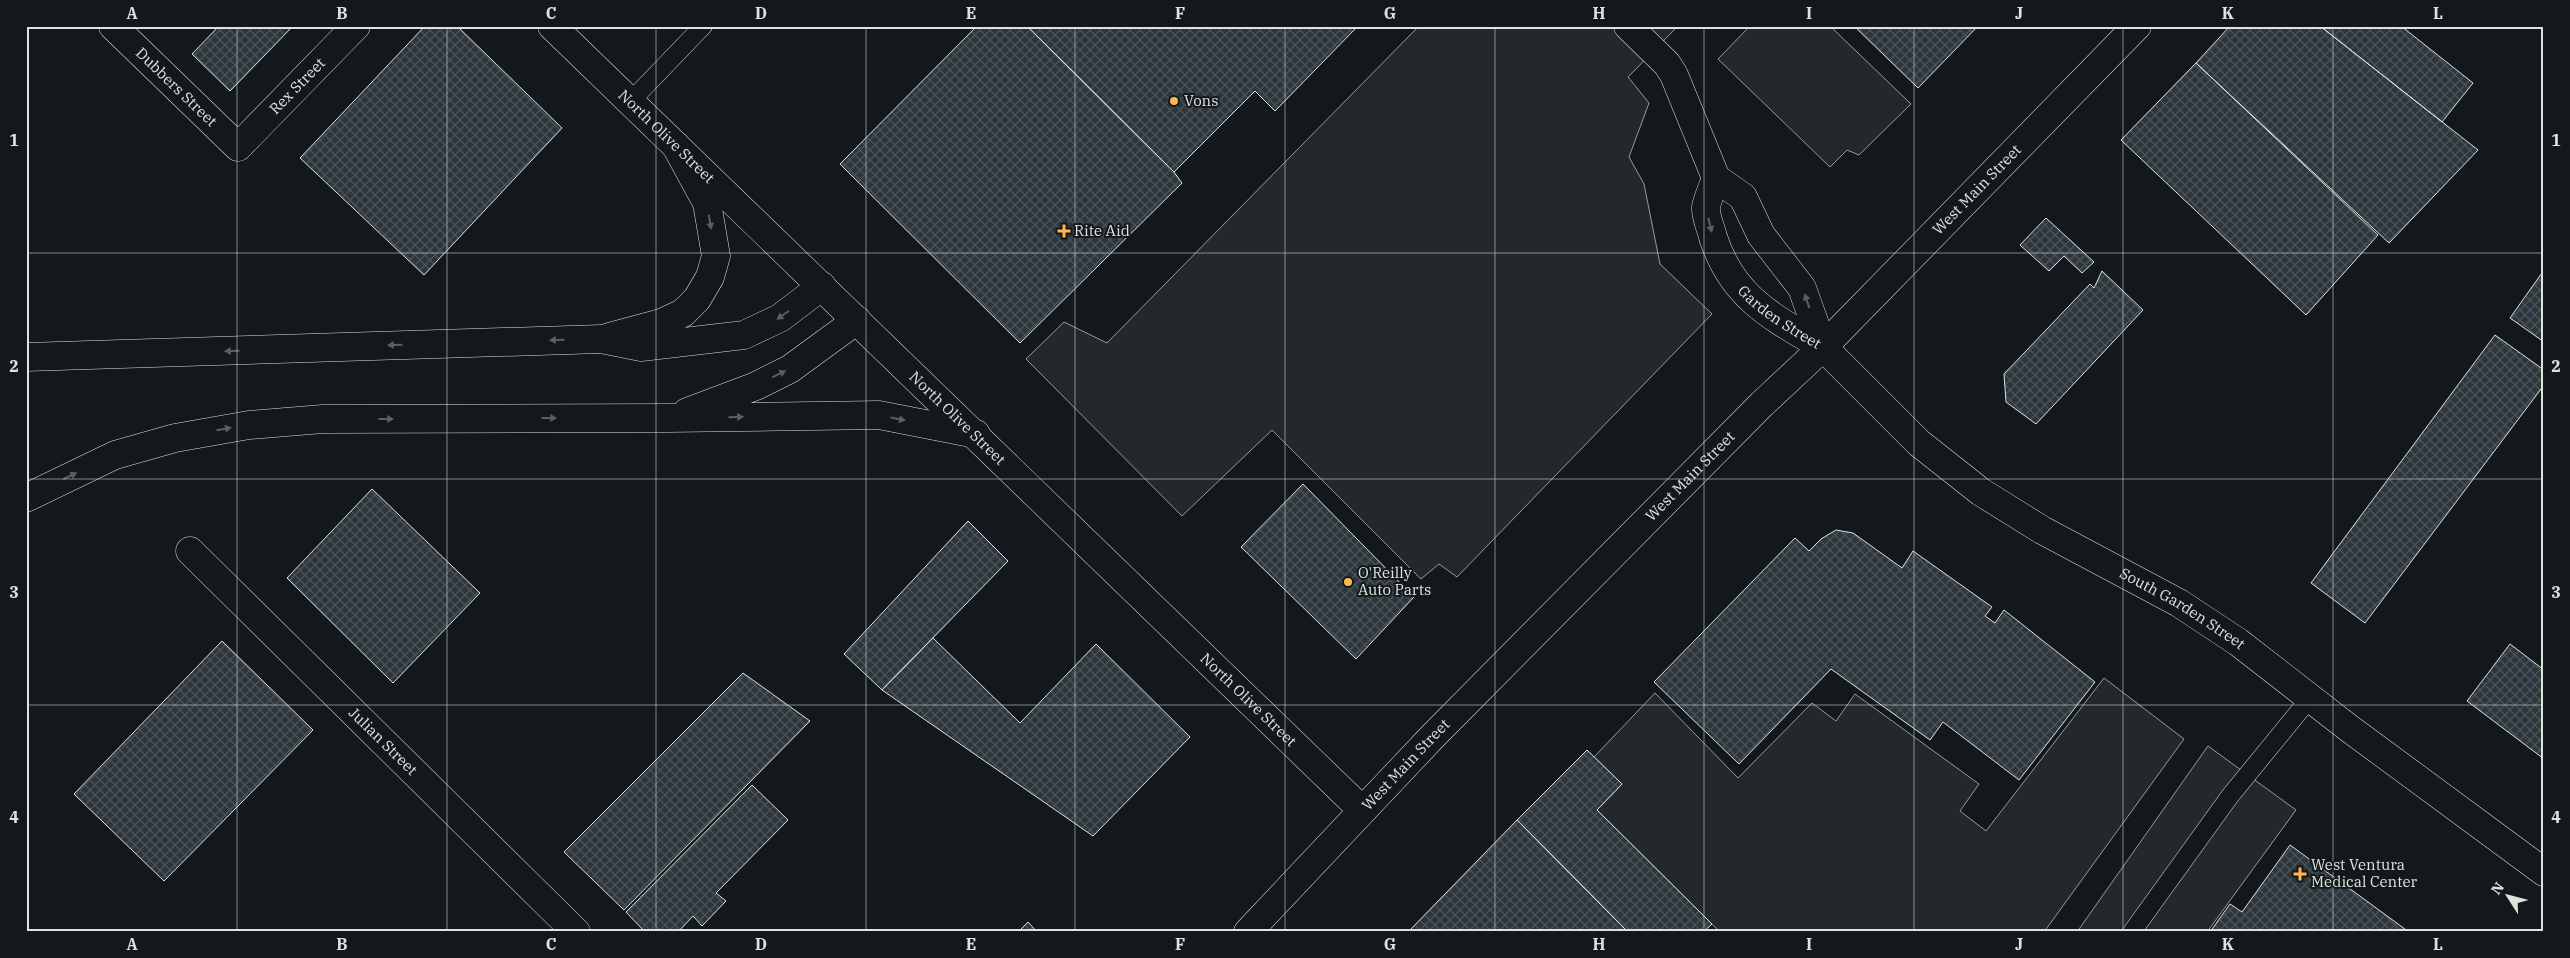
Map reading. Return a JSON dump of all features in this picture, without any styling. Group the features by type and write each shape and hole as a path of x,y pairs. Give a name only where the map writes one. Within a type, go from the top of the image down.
{"main road":[{"name":"Dubbers Street","path":"113,26 238,147"},
{"name":"Rex Street","path":"238,147 356,26"},
{"name":"North Olive Street","path":"552,26 976,434 1362,810"},
{"path":"1628,26 1667,64 1674,75 1716,178"},
{"name":"West Main Street","path":"1248,932 1362,810 1762,404 1823,347 2137,26"},
{"path":"601,339 661,323 683,313 697,300 710,277 716,256 707,203 676,146"},
{"name":"Garden Street","path":"1716,178 1743,197 1760,235 1802,288 1823,347 1757,305 1744,294 1727,271 1720,258 1706,208 1716,178"},
{"path":"26,357 601,339 641,347 744,335 780,318 822,286"},
{"path":"669,418 756,386 790,369 857,320"},
{"name":"South Garden Street","path":"1823,347 1919,443 1981,492 2042,530 2179,603 2238,642 2310,698 2544,872"},
{"path":"26,498 115,455 174,438 249,425 322,419 879,415 976,434"},
{"name":"Julian Street","path":"190,551 576,932"}],"lane":[{"path":"630,102 703,26"},
{"path":"2132,932 2230,796 2310,698"}],"shaded area":[{"path":"1419,26 1678,26 1628,77 1649,103 1629,157 1644,184 1660,264 1712,314 1457,577 1439,564 1421,579 1272,430 1182,516 1026,359 1064,322 1107,343"},
{"path":"1750,26 1830,26 1911,104 1859,155 1847,150 1830,167 1718,59"},
{"path":"2104,678 2184,739 2044,932 1720,932 1597,810 1622,784 1594,757 1655,693 1738,778 1812,703 1836,721 1855,694 1979,784 1960,811 1986,831"},
{"path":"2208,746 2296,810 2207,932 2077,932"}],"building":[{"path":"219,26 293,26 230,91 192,54"},
{"path":"425,26 457,26 562,128 424,275 300,158"},
{"path":"977,26 1027,26 1174,172 1182,183 1020,343 840,164"},
{"name":"Vons","path":"1027,26 1358,26 1275,111 1255,91 1174,172"},
{"path":"1854,26 1978,26 1918,88"},
{"path":"2230,26 2320,26 2478,150 2389,243 2196,63"},
{"path":"2320,26 2401,26 2473,83 2442,122"},
{"path":"2196,63 2378,235 2306,315 2121,140"},
{"path":"2046,218 2094,262 2082,273 2064,256 2049,271 2020,245"},
{"path":"2544,270 2544,342 2510,318"},
{"path":"2102,271 2143,310 2036,424 2006,402 2004,374 2090,284 2094,288"},
{"path":"2495,335 2544,370 2544,385 2365,623 2311,583"},
{"path":"1303,484 1414,597 1356,659 1241,547"},
{"path":"372,489 480,593 393,683 287,578"},
{"path":"968,521 1008,561 882,690 844,654"},
{"path":"1836,530 1853,533 1902,568 1913,551 1992,607 1985,616 1995,623 2004,610 2095,682 2019,780 1943,722 1930,740 1831,669 1739,764 1654,682 1795,538 1809,551 1821,539"},
{"path":"933,638 1020,723 1096,644 1190,737 1093,836 882,690"},
{"path":"222,641 313,730 164,881 74,794"},
{"path":"2510,644 2544,670 2544,759 2467,701"},
{"path":"743,673 810,721 624,910 564,852"},
{"path":"1587,750 1622,784 1597,810 1712,924 1703,932 1628,932 1517,820"},
{"path":"752,785 788,820 716,893 726,901 702,926 693,916 678,932 645,932 626,912"},
{"path":"1517,820 1628,932 1408,932"},
{"name":"West Ventura Medical Center","path":"2290,845 2409,932 2210,932 2230,904 2242,912"},
{"path":"1028,922 1037,932 1018,932"}],"place":[{"name":"Vons","path":"1174,101"},
{"name":"Rite Aid","path":"1064,231"},
{"name":"O'Reilly Auto Parts","path":"1348,582"},
{"name":"West Ventura Medical Center","path":"2300,874"}]}
